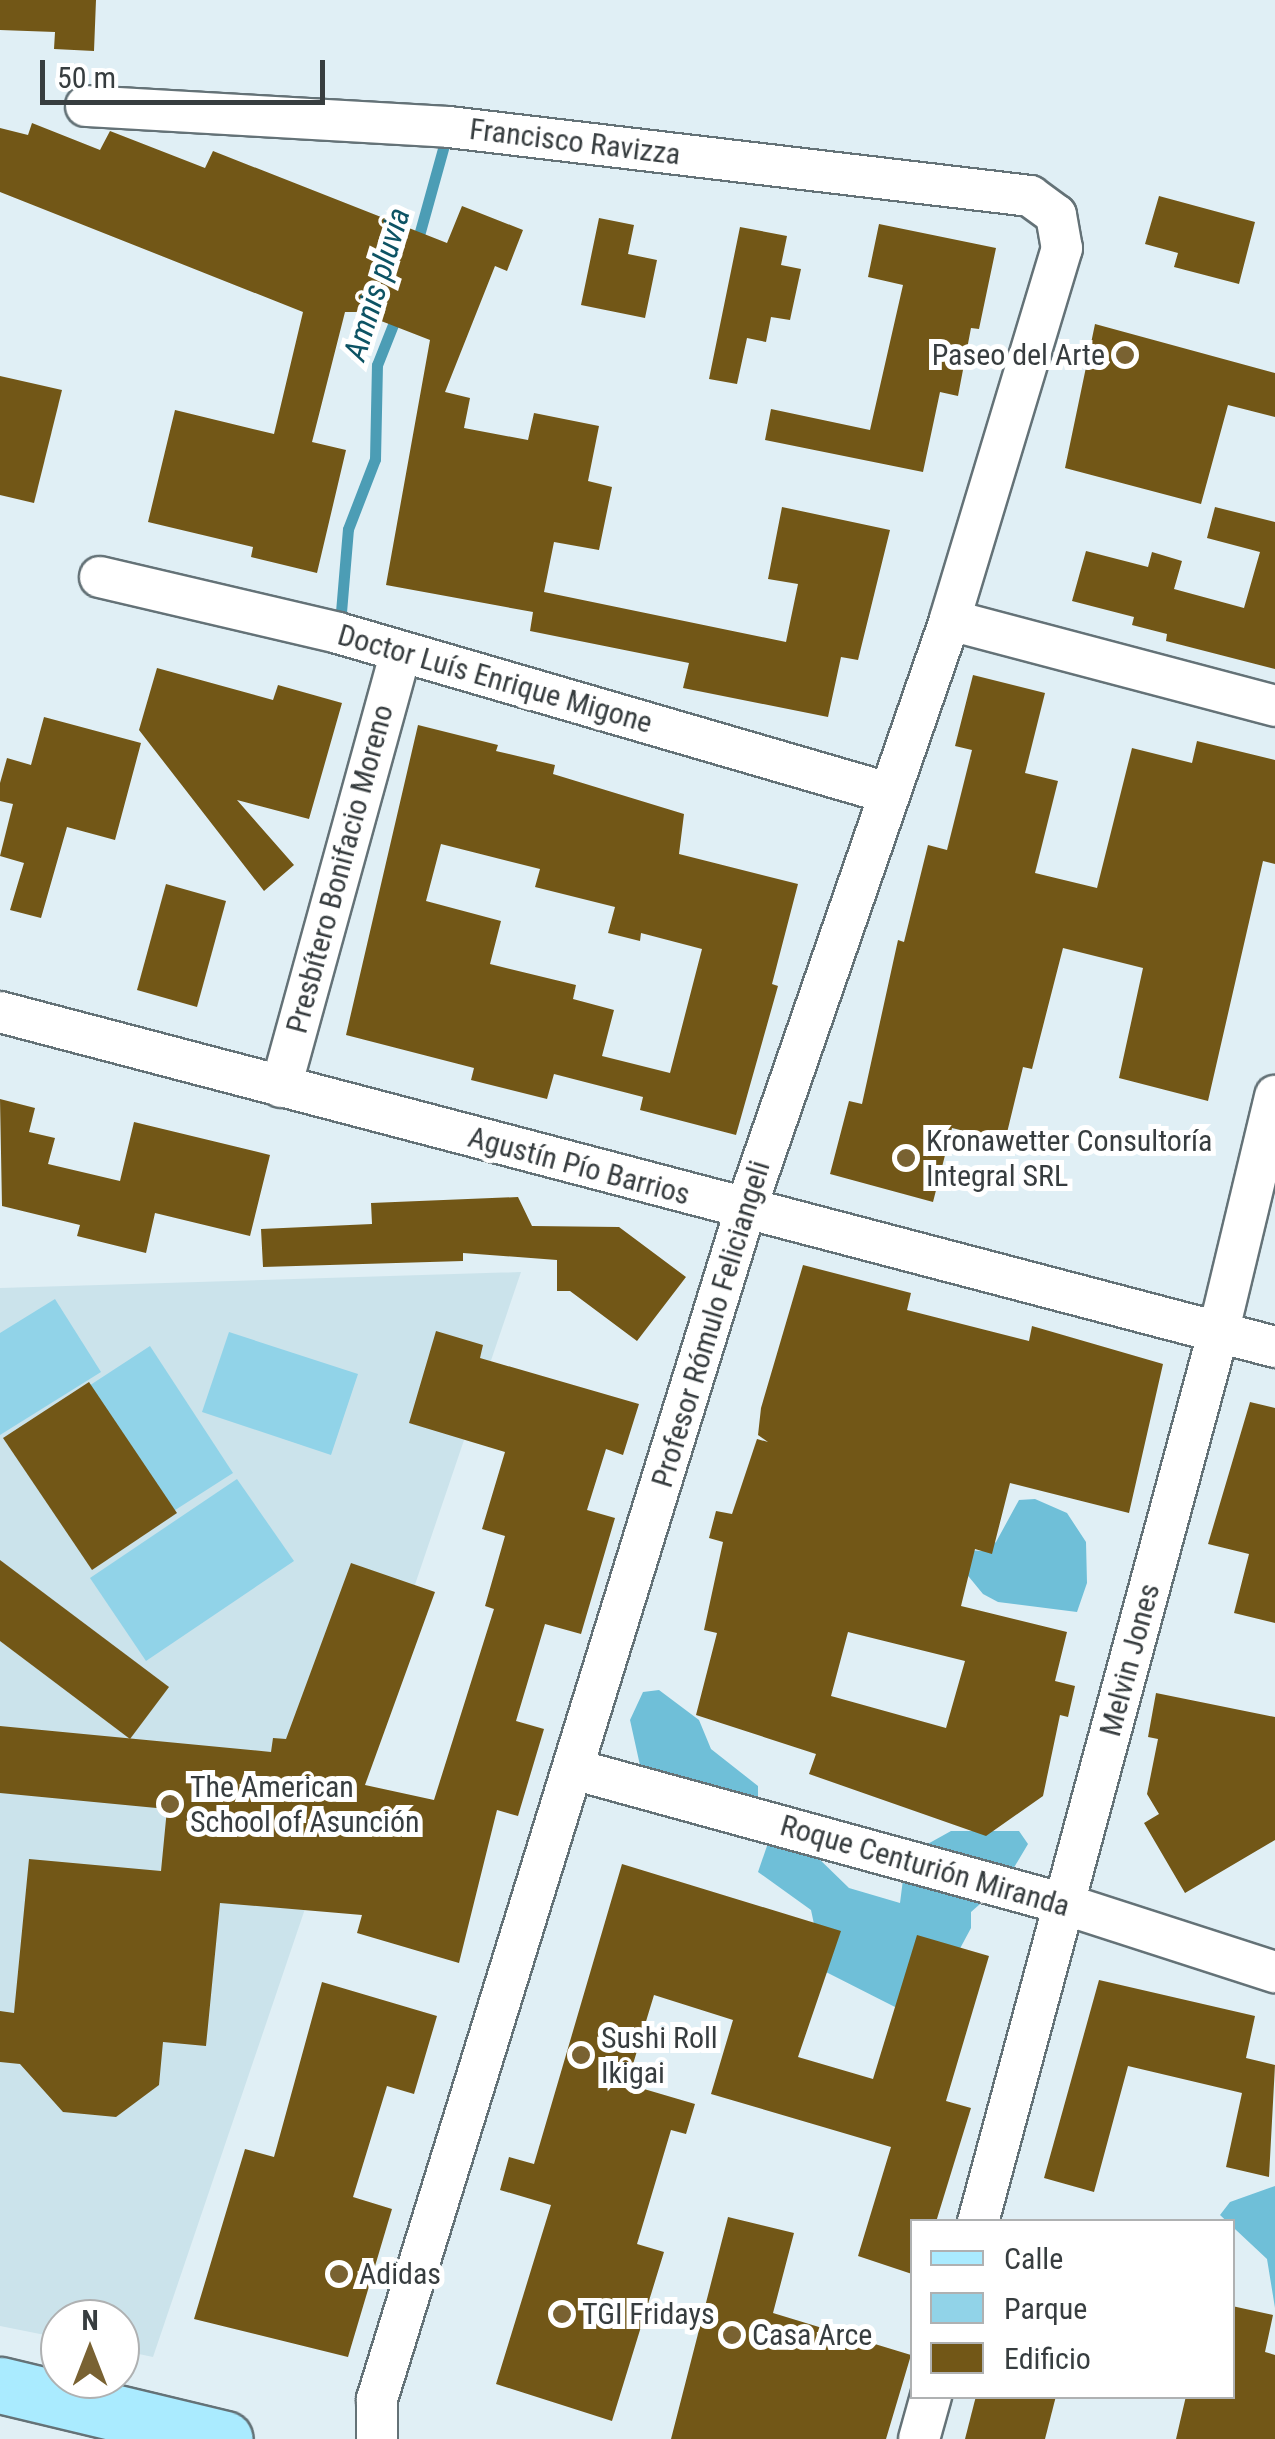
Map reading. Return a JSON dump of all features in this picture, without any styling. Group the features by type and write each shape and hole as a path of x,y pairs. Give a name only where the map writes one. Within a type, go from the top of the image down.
{"main road":[{"path":"0,2384 224,2439"}],"street":[{"name":"Francisco Ravizza","path":"86,106 450,127 1030,196 1056,215"},
{"name":"Profesor Rómulo Feliciangeli","path":"378,2439 377,2399 745,1211 950,620 1062,248 1056,215"},
{"name":"Doctor Luís Enrique Migone","path":"100,577 401,652 888,792"},
{"path":"950,620 1275,706"},
{"name":"Presbítero Bonifacio Moreno","path":"280,1087 401,652"},
{"name":"Agustín Pío Barrios","path":"0,1012 1275,1348"},
{"name":"Melvin Jones","path":"979,2219 1218,1334 1275,1096"},
{"name":"Roque Centurión Miranda","path":"573,1768 1064,1904 1275,1972"},
{"path":"919,2439 930,2399"}],"shaded area":[{"name":"The American School of Asunción","path":"521,1272 153,2357 140,2354 140,2299 40,2299 40,2334 0,2326 0,1288"},
{"path":"1035,1499 1067,1513 1086,1542 1087,1583 1077,1612 998,1602 983,1594 960,1566 966,1550 982,1551 996,1542 1019,1500"},
{"path":"659,1690 699,1720 711,1749 758,1786 758,1801 643,1779 630,1720 643,1692"},
{"path":"951,1831 1019,1831 1028,1844 1006,1881 971,1912 971,1928 956,1956 895,2007 824,1971 811,1910 758,1872 768,1843 812,1852 849,1888 900,1903 906,1856"},
{"path":"1275,2186 1275,2308 1267,2259 1235,2229 1235,2219 1220,2215 1230,2202"}],"green space":[{"path":"55,1299 101,1372 0,1435 0,1333"},
{"path":"229,1332 358,1374 331,1455 202,1412"},
{"path":"150,1346 233,1473 158,1521 75,1395"},
{"path":"237,1479 294,1561 146,1661 90,1578"}],"building":[{"path":"0,0 96,0 94,51 54,49 55,32 0,30"},
{"path":"32,123 100,150 110,131 205,168 213,151 447,243 462,206 523,230 507,271 495,266 445,392 470,398 464,428 528,440 534,413 599,426 588,481 612,487 599,550 554,542 544,592 786,642 798,584 768,579 782,507 890,530 858,660 841,657 828,717 683,688 689,663 530,631 533,612 386,585 430,340 358,312 345,312 312,442 346,450 317,573 251,557 253,547 148,522 175,410 274,434 303,312 0,192 0,128 28,135"},
{"path":"1159,196 1255,222 1239,284 1174,267 1178,253 1145,244"},
{"path":"599,218 634,225 628,254 657,260 645,318 581,305"},
{"path":"879,224 996,248 979,329 971,328 958,396 940,392 923,472 765,440 771,409 870,430 903,285 868,277"},
{"path":"740,227 787,236 781,265 801,269 790,320 771,317 766,342 747,338 737,384 709,379"},
{"path":"1095,324 1275,373 1275,417 1228,405 1201,504 1065,468"},
{"path":"0,376 62,390 34,503 0,495"},
{"path":"1215,507 1275,522 1275,669 1166,641 1167,634 1132,625 1134,617 1072,601 1086,551 1148,567 1152,552 1182,561 1174,589 1244,608 1260,552 1207,538"},
{"path":"157,668 273,700 278,685 342,703 309,819 237,800 294,865 264,891 139,730"},
{"path":"973,675 1045,693 1025,773 1058,781 1035,873 1097,888 1132,748 1192,763 1197,741 1275,760 1275,864 1263,861 1208,1101 1119,1078 1143,968 1063,948 1032,1069 1023,1067 1005,1141 952,1128 933,1202 830,1174 849,1101 862,1104 898,940 904,942 928,845 947,850 972,750 955,746"},
{"path":"44,717 141,743 115,840 67,827 41,918 10,910 24,863 0,856 13,804 0,801 0,783 7,758 31,765"},
{"path":"418,725 498,745 496,751 555,765 553,774 684,814 679,854 798,884 772,984 778,986 736,1135 640,1110 643,1097 554,1074 547,1099 471,1080 474,1068 346,1035","holes":["441,844 540,869 535,887 615,907 608,933 640,941 641,933 702,949 670,1073 602,1056 614,1010 573,999 576,985 490,964 501,921 426,901"]},
{"path":"166,884 226,901 197,1007 137,990"},
{"path":"0,1099 35,1108 29,1132 55,1138 48,1164 120,1181 134,1122 270,1155 250,1236 155,1213 146,1253 77,1236 80,1225 2,1206"},
{"path":"518,1197 532,1226 619,1227 686,1277 637,1341 570,1291 557,1291 557,1260 463,1253 463,1261 263,1267 261,1229 372,1224 371,1203"},
{"path":"803,1265 911,1293 907,1310 1029,1341 1032,1326 1163,1364 1129,1513 1010,1483 992,1554 975,1549 961,1606 1067,1632 1055,1681 1075,1686 1068,1717 1060,1715 1043,1796 986,1836 809,1774 816,1754 696,1715 717,1633 704,1630 723,1542 709,1538 716,1511 732,1514 757,1439 768,1442 758,1435 761,1408","holes":["848,1632 965,1661 946,1728 831,1696"]},
{"path":"436,1331 483,1345 480,1358 639,1404 623,1455 606,1449 587,1510 615,1518 581,1634 545,1624 516,1721 544,1729 518,1816 497,1810 459,1963 357,1933 362,1915 220,1903 206,2046 163,2042 159,2085 116,2117 63,2112 20,2064 0,2062 0,2011 14,2013 29,1859 161,1871 167,1809 0,1793 0,1726 271,1752 273,1738 286,1739 351,1563 435,1592 365,1785 434,1800 494,1609 485,1606 505,1536 482,1529 505,1452 409,1423"},
{"path":"89,1382 177,1513 92,1570 3,1438"},
{"path":"1250,1402 1275,1408 1275,1623 1234,1613 1249,1554 1208,1544"},
{"path":"0,1560 169,1687 130,1739 0,1641"},
{"path":"1156,1693 1275,1717 1275,1840 1185,1893 1144,1823 1159,1814 1147,1794 1158,1739 1148,1737"},
{"path":"622,1864 841,1931 798,2057 873,2079 917,1935 989,1956 946,2101 971,2108 937,2219 910,2219 910,2273 858,2256 891,2147 711,2094 733,2020 654,1995 627,2084 695,2104 686,2134 671,2130 637,2244 664,2252 612,2421 496,2384 551,2205 500,2190 509,2157 534,2164"},
{"path":"1099,1980 1255,2016 1246,2058 1275,2065 1269,2177 1226,2167 1242,2093 1128,2066 1094,2192 1044,2178"},
{"path":"322,1982 437,2016 414,2094 387,2086 353,2197 392,2209 348,2357 194,2319 245,2149 274,2157"},
{"path":"728,2217 794,2233 773,2313 910,2355 886,2439 671,2439"},
{"path":"1235,2307 1273,2315 1265,2352 1275,2355 1275,2439 1176,2439 1185,2399 1235,2399"},
{"path":"975,2399 1055,2399 1045,2439 965,2439"}],"waterway":[{"name":"Amnis pluvia","path":"416,246 447,134"},
{"name":"Amnis pluvia","path":"340,624 348,529 375,459 377,365 398,312"}],"place":[{"name":"Paseo del Arte","path":"1125,355"},
{"name":"Kronawetter Consultoría Integral SRL","path":"906,1158"},
{"name":"The American School of Asunción","path":"170,1804"},
{"name":"Sushi Roll Ikigai","path":"581,2055"},
{"name":"Adidas","path":"339,2274"},
{"name":"TGI Fridays","path":"562,2314"},
{"name":"Casa Arce","path":"732,2335"}]}
